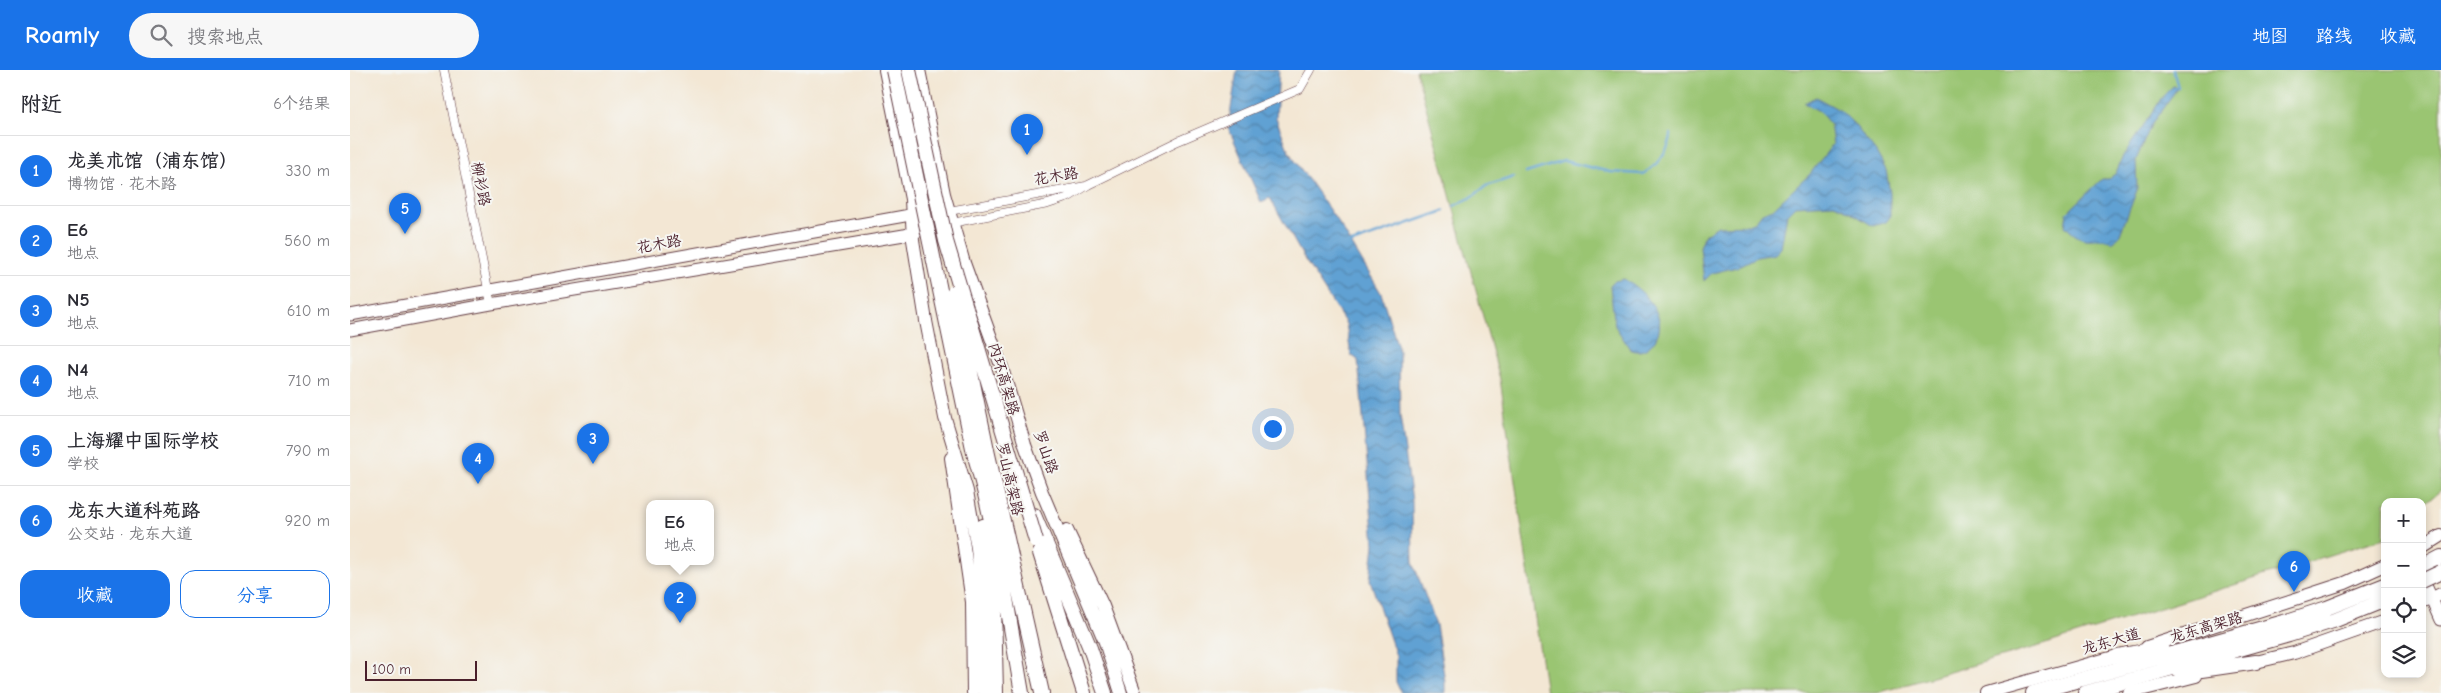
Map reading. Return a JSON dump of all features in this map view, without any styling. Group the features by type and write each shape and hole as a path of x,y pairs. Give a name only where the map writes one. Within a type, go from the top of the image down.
{"highway":[{"path":"894,70 980,452 993,598 996,693"},
{"name":"内环高架路","path":"909,70 946,241 1007,446 1084,693"},
{"name":"罗山高架路","path":"946,241 986,493 1022,693"},
{"path":"1007,446 1043,538 1090,648 1105,693"},
{"name":"罗山高架路","path":"980,452 1042,693"},
{"path":"2426,565 2441,557"},
{"path":"2426,579 2441,572"},
{"path":"1003,584 1004,693"},
{"name":"龙东高架路","path":"2085,693 2128,687 2260,636 2381,586"},
{"name":"龙东高架路","path":"2032,693 2243,633 2260,636 2333,621 2381,602"},
{"path":"2118,656 2243,633"},
{"path":"2128,687 2256,662"}],"main road":[{"path":"884,70 911,199 910,215 917,231 926,321 946,418 969,576 974,632 973,693"},
{"name":"罗山路","path":"919,70 950,217 964,263 1013,401 1042,492 1105,642 1121,693"},
{"name":"花木路","path":"350,315 910,215 950,217"},
{"name":"花木路","path":"350,330 917,231 950,217"},
{"path":"917,231 964,263"},
{"path":"1013,401 1064,524 1103,606 1135,693"},
{"path":"946,418 967,491 977,548 984,619 984,693"},
{"path":"2426,545 2441,536"},
{"name":"龙东大道","path":"1986,693 2118,656 2337,586 2381,567"},
{"path":"2426,585 2441,620"},
{"path":"2256,662 2330,642 2381,623"}],"street":[{"name":"柳衫路","path":"444,70 491,304"},
{"path":"1088,186 1217,124 1300,89 1311,70"},
{"name":"花木路","path":"950,217 1048,204 1069,197 1088,186"},
{"name":"花木路","path":"950,217 1088,186"}],"green space":[{"path":"1416,70 2441,70 2441,490 2426,503 2426,498 2381,498 2381,539 2036,647 1877,693 1546,693 1500,379"}],"water":[{"path":"1237,70 1279,70 1276,118 1289,152 1342,228 1381,293 1399,351 1400,415 1412,501 1413,562 1436,625 1445,681 1445,693 1401,693 1396,682 1396,656 1370,580 1374,544 1358,360 1351,355 1346,324 1305,260 1270,198 1261,202 1228,127"},
{"path":"2173,86 2178,87 2151,125 2136,160 2137,190 2119,237 2112,242 2099,239 2084,239 2072,233 2065,226 2067,213 2102,179 2109,179 2116,173 2123,156 2164,95"},
{"path":"1816,97 1841,111 1876,152 1886,170 1890,193 1890,217 1886,222 1873,226 1834,204 1795,206 1787,214 1781,248 1775,254 1757,257 1737,267 1712,273 1704,281 1700,247 1705,234 1718,226 1748,225 1756,221 1762,213 1773,209 1810,174 1833,144 1830,124 1819,111 1804,103"},
{"path":"1624,279 1646,296 1654,307 1659,320 1660,326 1656,339 1642,351 1630,349 1615,326 1610,286 1615,281"}],"waterway":[{"path":"2173,70 2178,87"},
{"path":"1526,173 1564,161 1610,172 1642,174 1657,163 1668,145 1671,134"},
{"path":"1454,206 1472,197 1486,186 1514,177"},
{"path":"1349,244 1444,211"}],"place":[{"name":"龙美术馆（浦东馆）","path":"1027,155"},
{"name":"上海耀中国际学校","path":"405,234"},
{"name":"N5","path":"593,464"},
{"name":"N4","path":"478,484"},
{"name":"龙东大道科苑路","path":"2294,592"},
{"name":"E6","path":"680,623"}]}
